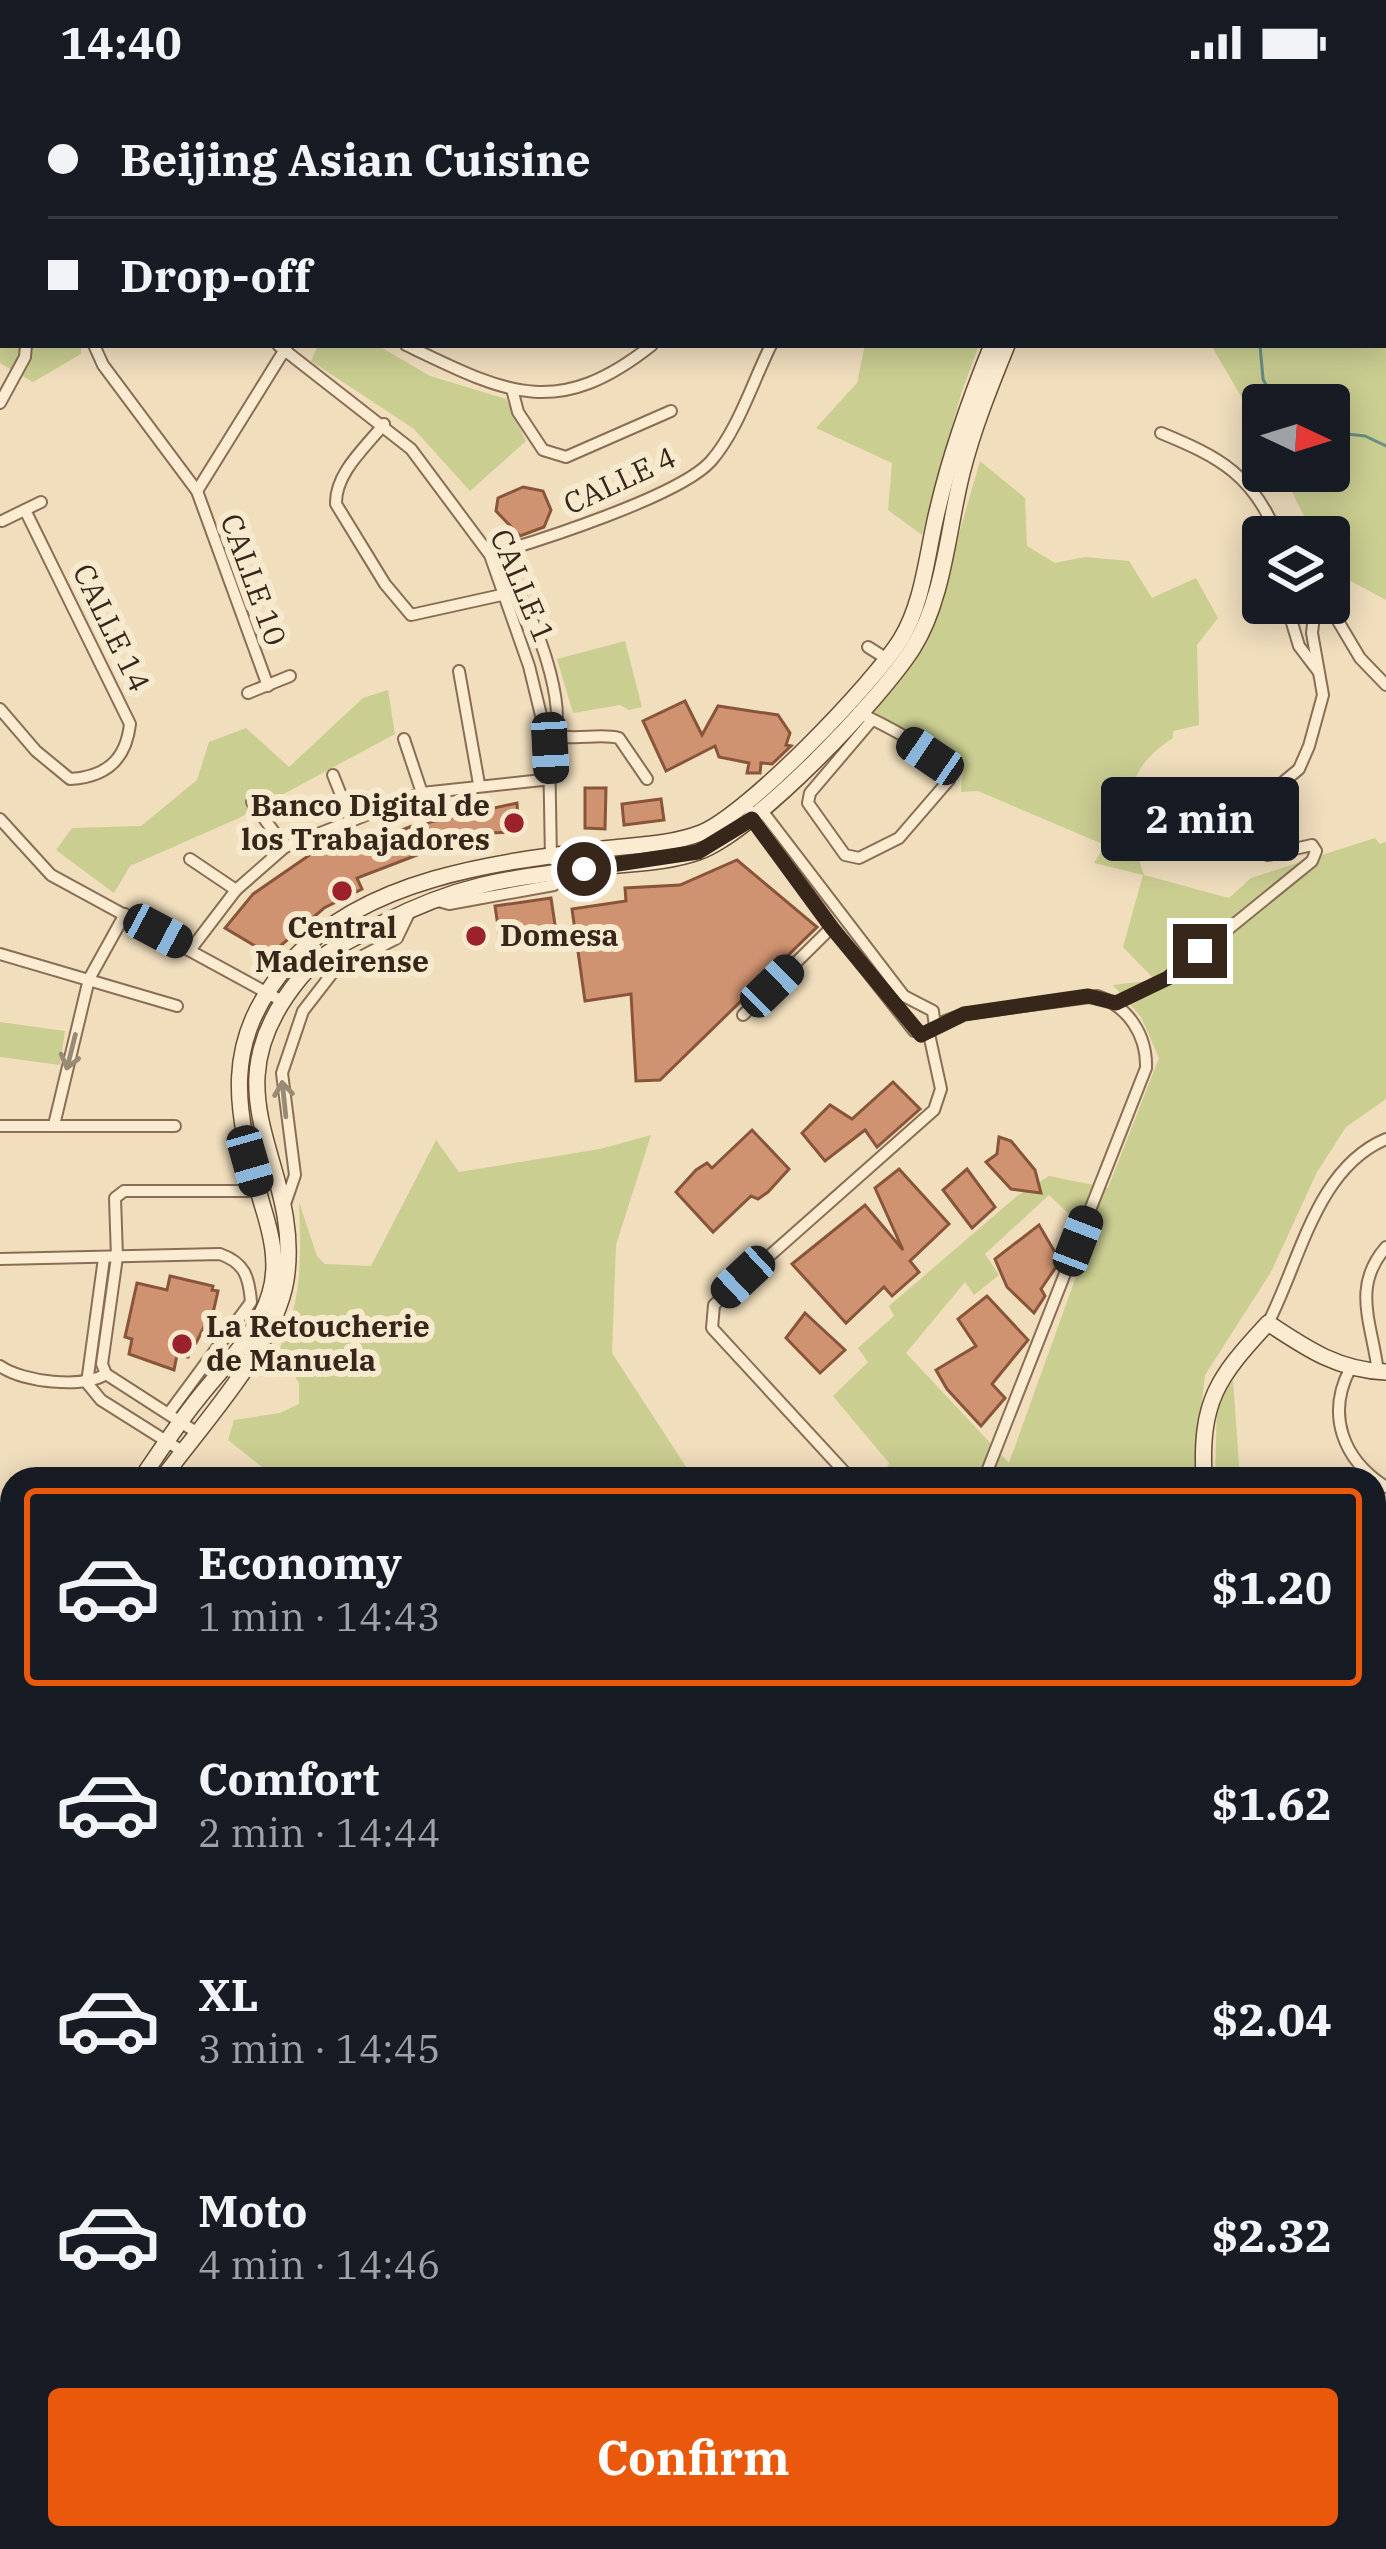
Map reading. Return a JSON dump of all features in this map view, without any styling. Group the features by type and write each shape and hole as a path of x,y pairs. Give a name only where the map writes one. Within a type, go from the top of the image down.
{"main road":[{"path":"182,1422 273,1320 286,1278 282,1213 256,1103 274,997 342,941 433,898 681,840 721,823 807,746 887,659 912,619 953,449 991,348"},
{"path":"167,1467 182,1422 246,1339 270,1293 274,1255 241,1132 236,1085 242,1048 316,937 370,906 463,871 552,871 680,857 717,844 758,814 865,716 922,630 978,417 1006,348"},
{"path":"1205,1467 1207,1420 1222,1373 1268,1323 1312,1352 1350,1369 1382,1372"},
{"path":"153,1467 175,1446"}],"street":[{"path":"0,402 26,348"},
{"path":"95,348 103,365 197,491"},
{"name":"CALLE 10","path":"248,693 268,686 197,491 283,348"},
{"name":"CALLE 1","path":"287,348 384,424 423,464 490,556 506,594 550,748 552,871"},
{"path":"413,348 512,389 562,393 607,377 648,348"},
{"name":"CALLE 4","path":"490,556 599,522 705,467 727,436 770,348"},
{"path":"512,389 518,412 543,450 566,457 671,411"},
{"path":"384,424 336,489 337,504 385,584 411,615 506,594 516,594 526,604 553,687 558,736 550,748"},
{"path":"1161,433 1196,447 1249,482 1267,516"},
{"path":"2,521 41,502"},
{"name":"CALLE 14","path":"0,709 36,752 70,779 92,778 112,766 128,745 130,724 25,510"},
{"path":"746,801 899,1000 914,1031 933,1029 964,1014 1088,996 1116,1003 1168,978 1312,861 1316,851 1312,845 1268,855 1261,844 1281,784 1299,769 1309,746 1323,695 1311,625 1314,616 1323,612 1335,616 1360,658 1386,685"},
{"path":"1292,624 1299,646 1318,670"},
{"path":"868,646 887,659"},
{"path":"459,671 479,784"},
{"path":"268,686 290,676"},
{"path":"865,716 930,756 949,780 899,838 860,859 845,855 808,803 810,793 865,716"},
{"path":"558,736 578,741 609,735 619,738 647,779"},
{"path":"404,739 422,793"},
{"path":"333,775 351,820"},
{"path":"191,949 236,890 285,847 422,793 551,779"},
{"path":"252,802 285,847"},
{"path":"758,814 832,928 899,1000 933,1011 941,1089 934,1110 714,1304 710,1316 712,1328 840,1467"},
{"path":"0,819 51,874 274,997"},
{"path":"190,860 236,890"},
{"path":"282,1213 295,1174 282,1073 303,1011 334,971 397,938 412,907"},
{"path":"54,1125 89,979 125,914"},
{"path":"743,1015 832,928"},
{"path":"0,954 177,1006"},
{"path":"989,1467 1146,1068 1144,1042 1116,1003"},
{"path":"0,1126 175,1126"},
{"path":"1268,1323 1299,1249 1338,1178 1357,1155 1386,1138"},
{"path":"0,1258 110,1258 220,1254 238,1260 249,1280 251,1302 182,1422 106,1374 102,1350 110,1258 115,1198 120,1192 259,1191"},
{"path":"1382,1372 1373,1342 1366,1275 1386,1247"},
{"path":"110,1258 88,1383 101,1400 175,1446"},
{"path":"0,1366 11,1373 88,1383 106,1374"},
{"path":"1350,1369 1338,1398 1341,1431 1363,1467"},
{"path":"143,1426 154,1405"}],"green space":[{"path":"0,348 81,348 81,354 33,382 0,363"},
{"path":"317,348 382,348 430,376 506,399 526,441 470,491 414,429 311,361"},
{"path":"864,348 978,348 922,535 888,510 892,463 816,428 857,383"},
{"path":"1213,348 1386,348 1386,600 1350,581 1350,516 1304,516 1292,492 1350,492 1350,384 1242,384 1242,398"},
{"path":"980,461 1025,498 1027,546 1055,563 1085,557 1129,561 1152,598 1196,578 1218,618 1197,645 1199,725 1173,731 1173,738 1155,752 1134,782 1130,817 1144,875 1229,898 1251,878 1375,838 1380,844 1386,842 1386,1099 1346,1127 1317,1172 1271,1272 1205,1375 1194,1467 887,1467 889,1463 833,1396 868,1362 858,1348 894,1316 889,1306 1017,1196 1049,1176 1108,1188 1159,1058 1141,1017 1113,985 1155,980 1123,947 1143,875 1094,863 1105,845 978,791 961,792 963,770 871,710 928,641","holes":["1049,1195 1091,1235 1009,1463 906,1353 965,1282 974,1295 999,1275 985,1254"]},
{"path":"625,641 642,707 629,710 620,705 573,713 557,659"},
{"path":"388,690 395,734 239,818 130,866 114,893 56,850 72,828 141,826 197,780 209,742 246,728 289,767 363,698"},
{"path":"0,1022 65,1031 60,1065 0,1057"},
{"path":"651,1135 616,1245 612,1353 686,1467 262,1467 228,1440 234,1420 280,1413 299,1404 299,1383 279,1350 296,1295 299,1202 317,1256 325,1264 371,1266 436,1140 459,1172 600,1149"},
{"path":"1233,1380 1239,1467 1215,1467 1217,1406"}],"building":[{"path":"523,487 543,491 551,510 544,527 520,536 496,511 498,498"},
{"path":"685,701 702,735 718,706 778,715 790,733 786,745 791,746 772,764 761,763 760,773 747,773 749,763 719,757 715,746 666,771 643,721"},
{"path":"585,788 606,788 605,829 585,828"},
{"path":"661,799 664,820 624,825 622,804"},
{"path":"517,803 519,832 451,842 357,878 362,889 324,908 270,955 225,928 253,894 311,854 308,849 341,836 348,851 412,826"},
{"path":"737,860 817,927 660,1080 636,1081 631,994 585,1001 572,909 626,901 625,888 680,885"},
{"path":"551,898 555,925 499,933 495,906"},
{"path":"893,1082 920,1109 877,1147 865,1130 825,1161 802,1133 830,1105 852,1119"},
{"path":"752,1130 789,1169 768,1192 758,1199 751,1196 713,1232 676,1192 696,1170 707,1163 712,1168"},
{"path":"999,1137 1011,1141 1035,1170 1041,1193 1011,1189 986,1162 997,1154"},
{"path":"899,1169 949,1224 910,1261 919,1272 892,1296 884,1287 846,1323 792,1264 865,1205 903,1250 875,1188"},
{"path":"967,1169 995,1207 972,1228 943,1190"},
{"path":"1039,1225 1060,1261 1041,1289 1045,1296 1034,1313 1007,1287 995,1259"},
{"path":"170,1276 218,1291 210,1326 205,1325 196,1343 191,1342 188,1357 177,1355 174,1370 129,1354 132,1339 125,1337 137,1283 167,1290"},
{"path":"987,1296 1028,1340 992,1384 1005,1398 981,1426 936,1370 976,1346 958,1319"},
{"path":"805,1313 845,1350 820,1373 786,1338"}],"waterway":[{"path":"1260,348 1266,384"},
{"path":"1350,434 1386,446"}],"place":[{"name":"Banco Digital de los Trabajadores","path":"514,823"},
{"name":"Central Madeirense","path":"342,891"},
{"name":"Domesa","path":"476,936"},
{"name":"La Retoucherie de Manuela","path":"182,1344"}],"route":[{"path":"584,869 698,852 752,819 832,928 921,1035 964,1014 1088,996 1116,1003 1168,978 1200,951"}]}
